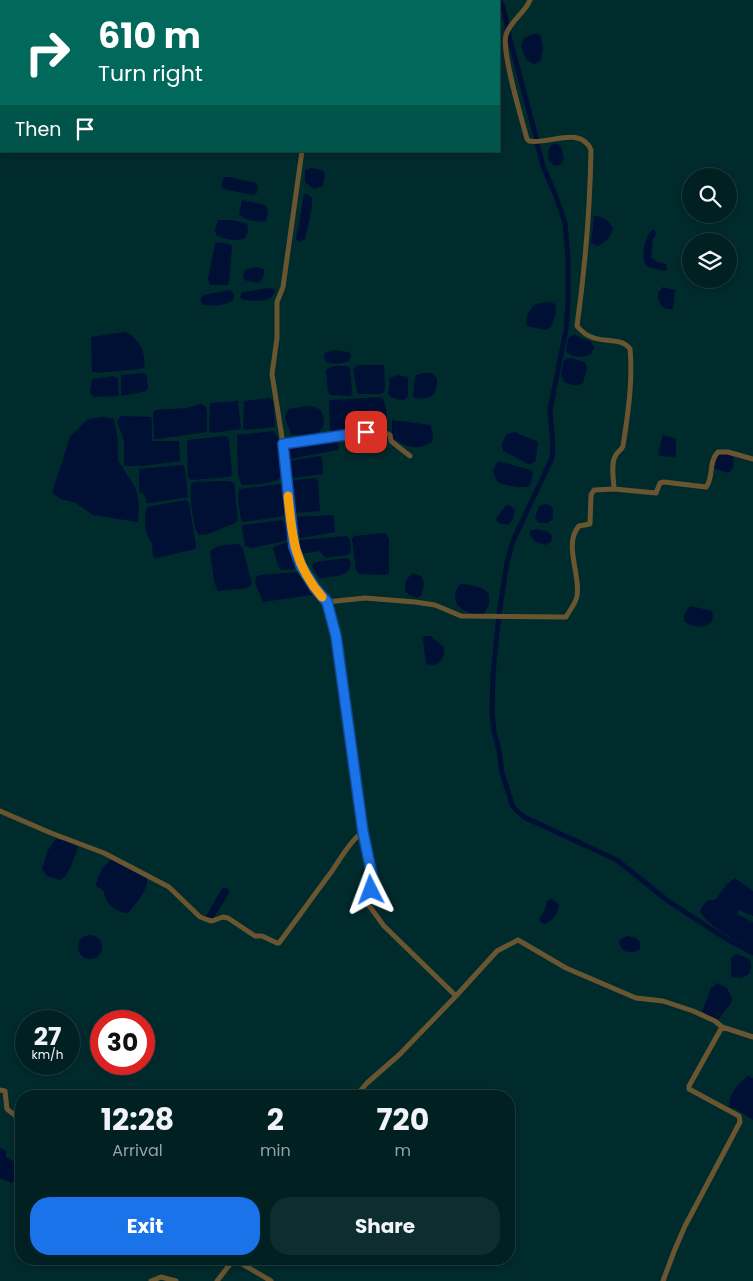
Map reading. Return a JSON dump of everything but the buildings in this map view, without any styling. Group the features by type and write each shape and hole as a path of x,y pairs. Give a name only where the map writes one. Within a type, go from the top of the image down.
{"street":[{"path":"530,0 511,25 505,40 507,61 527,139 538,142 570,137 583,140 589,144 591,150 591,201 577,326 594,338 622,342 630,349 629,406 624,446 616,454 613,461 614,489"},
{"path":"302,152 283,287 277,302 277,338 272,374 283,444 294,547 301,566 315,588 327,602 336,636 363,832 373,880 371,890 365,900 384,926 406,950 456,996"},
{"path":"283,444 355,433 385,432 390,435 391,441 410,456"},
{"path":"327,602 365,598 434,605 461,616 566,616 577,598 577,580 573,558 574,535 579,526 590,524 591,495 594,490 614,489 656,493 660,483 664,482 706,487 709,482 714,456 718,452 728,452 753,460"},
{"path":"0,811 50,833 104,852 168,887 200,917 212,921 223,917 228,918 255,936 262,936 277,943 279,943 346,850 358,835 363,832"},
{"path":"361,1090 400,1055 496,952 518,940 566,968 636,998 663,1001 716,1021 722,1028 753,1037"},
{"path":"664,1281 685,1226 740,1122 739,1116 697,1094 689,1086 722,1028"},
{"path":"0,1090 5,1091 7,1109 15,1115"},
{"path":"218,1281 230,1265"},
{"path":"244,1265 271,1281"},
{"path":"151,1281 160,1278 176,1281"}],"water":[{"path":"533,34 541,36 543,50 540,61 534,64 526,60 521,46 524,38"},
{"path":"555,143 561,146 564,159 561,164 555,166 550,162 548,155 550,146"},
{"path":"311,168 323,170 325,174 323,186 314,189 305,182 305,170"},
{"path":"224,177 256,183 258,187 257,193 253,195 224,189 221,186"},
{"path":"304,194 312,198 312,206 306,236 304,240 299,242 296,239"},
{"path":"242,200 265,205 268,210 266,221 252,221 239,215"},
{"path":"594,216 606,220 611,224 613,230 608,239 598,246 591,243"},
{"path":"218,220 246,223 248,229 247,236 244,239 234,240 216,235 215,230"},
{"path":"653,229 657,233 653,239 651,257 657,262 666,264 667,270 665,271 648,267 644,262 645,244"},
{"path":"217,242 230,244 232,247 228,285 210,285 208,279"},
{"path":"257,267 264,269 261,281 258,283 244,280 245,270"},
{"path":"663,287 675,290 673,309 666,309 661,306 658,293"},
{"path":"274,289 275,293 268,299 254,301 241,299 240,296 242,292"},
{"path":"229,290 234,294 234,299 228,303 203,305 201,302 201,298 204,295"},
{"path":"551,302 555,304 556,313 551,327 545,330 527,326 527,317 534,306"},
{"path":"124,332 137,341 143,351 144,367 97,373 92,371 91,337"},
{"path":"575,335 591,342 594,347 591,354 578,357 566,352 568,338"},
{"path":"334,350 349,352 351,355 350,360 338,364 326,362 325,353"},
{"path":"570,358 585,362 587,368 583,383 581,384 574,385 564,382 561,374 564,360"},
{"path":"357,365 384,365 384,392 381,394 359,394 357,392 353,369"},
{"path":"333,366 348,366 350,368 351,396 330,395 326,370"},
{"path":"144,373 147,376 148,388 146,391 122,396 121,375"},
{"path":"423,373 431,373 437,378 436,389 432,396 414,398 415,377"},
{"path":"398,375 408,377 408,395 406,399 397,399 388,394 390,378"},
{"path":"113,376 118,379 119,396 93,397 90,392 92,379"},
{"path":"270,398 273,401 275,427 243,429 244,401"},
{"path":"383,398 385,405 386,424 384,427 335,433 330,430 329,402 331,400"},
{"path":"238,401 241,429 212,433 209,431 210,403"},
{"path":"201,404 205,406 207,411 207,432 154,438 153,414 155,410 186,408"},
{"path":"307,406 321,410 324,421 323,427 321,430 308,435 291,434 285,418 286,413 289,409"},
{"path":"121,416 151,417 152,441 179,441 180,461 142,466 124,466 124,441 117,421"},
{"path":"103,417 114,419 118,441 118,460 136,489 139,505 138,522 93,515 76,503 61,499 52,493 70,437 88,419"},
{"path":"392,420 430,425 433,434 432,442 421,447 402,444 392,437"},
{"path":"274,431 279,440 282,475 269,483 242,485 238,475 237,435"},
{"path":"515,432 538,442 534,463 528,464 503,451 502,444 506,435"},
{"path":"663,435 676,439 676,455 674,457 660,456 658,454"},
{"path":"228,437 229,440 232,475 229,477 192,480 188,478 188,440"},
{"path":"334,439 339,448 337,450 290,459 287,457 287,446"},
{"path":"727,454 733,457 734,464 732,470 728,473 714,468 716,457"},
{"path":"322,457 323,474 289,477 288,464 290,461"},
{"path":"497,462 531,470 533,473 530,485 519,487 498,482 493,471"},
{"path":"183,465 188,497 146,503 145,495 139,492 139,469"},
{"path":"315,478 318,480 320,511 294,513 290,482"},
{"path":"229,481 234,483 238,520 208,534 199,535 193,519 191,485 194,482"},
{"path":"280,484 286,488 284,516 244,522 241,520 238,500 239,489"},
{"path":"185,500 189,503 196,545 195,549 157,558 153,557 152,543 147,535 145,526 147,507"},
{"path":"506,505 511,506 515,511 513,519 508,525 498,523 496,519"},
{"path":"550,505 553,509 553,519 547,523 539,523 535,518 539,506"},
{"path":"334,515 335,532 302,538 295,536 293,517"},
{"path":"283,520 286,524 288,537 285,541 252,548 245,546 243,525"},
{"path":"536,529 547,531 552,536 551,542 545,545 536,542 530,535 530,531"},
{"path":"385,533 389,539 389,573 385,575 359,574 356,570 352,539 354,536"},
{"path":"347,536 350,539 351,552 347,555 326,558 319,551 298,553 296,542 299,540"},
{"path":"288,542 291,543 297,566 294,569 281,570 273,548"},
{"path":"239,544 243,549 252,584 247,588 218,591 214,582 210,552 219,546"},
{"path":"347,558 351,562 348,571 330,577 319,578 312,566 315,562"},
{"path":"298,572 314,591 312,595 263,602 255,582 256,577 260,575"},
{"path":"414,573 422,577 424,584 421,596 416,598 408,594 405,589 407,579"},
{"path":"460,584 476,586 484,589 489,594 489,605 483,615 469,613 459,607 455,597"},
{"path":"691,606 712,611 713,617 709,625 700,627 685,622 684,616"},
{"path":"424,636 430,636 444,647 442,658 434,665 426,664"},
{"path":"56,839 75,843 78,847 69,870 60,880 47,876 42,869 48,850"},
{"path":"112,859 147,878 144,892 128,913 114,909 106,899 103,890 96,886 101,871"},
{"path":"735,878 753,891 753,916 739,910 737,914 753,922 753,950 717,929 700,912 708,900 715,900 727,884"},
{"path":"223,887 227,888 230,892 213,919 209,919 206,916"},
{"path":"552,899 559,905 558,911 548,922 545,924 541,923 539,918 544,912 548,900"},
{"path":"90,935 98,939 102,947 98,955 90,959 82,955 78,947 82,939"},
{"path":"627,936 639,941 640,949 626,952 621,948 619,940"},
{"path":"736,954 750,960 749,974 741,978 731,977 731,958"},
{"path":"717,983 727,988 732,998 731,1003 718,1020 709,1017 702,1011 711,988"},
{"path":"748,1076 753,1078 753,1120 736,1109 729,1107 732,1094"},
{"path":"0,1148 6,1151 6,1157 15,1162 15,1179 12,1183 0,1178"}],"waterway":[{"path":"500,2 508,29"},
{"path":"508,32 537,141"},
{"path":"537,143 543,166 565,223 568,257 568,305 566,330 550,410 552,458 513,541 507,562 499,614 493,674 492,713 502,773 513,807 524,817 617,860 668,901 725,938 753,953"}],"slow traffic":[{"path":"288,496 294,547 301,566 322,597"}],"route":[{"path":"366,432 283,444 283,457 294,547 301,566 315,588 327,602 336,636 363,832 373,880 371,890"}]}
